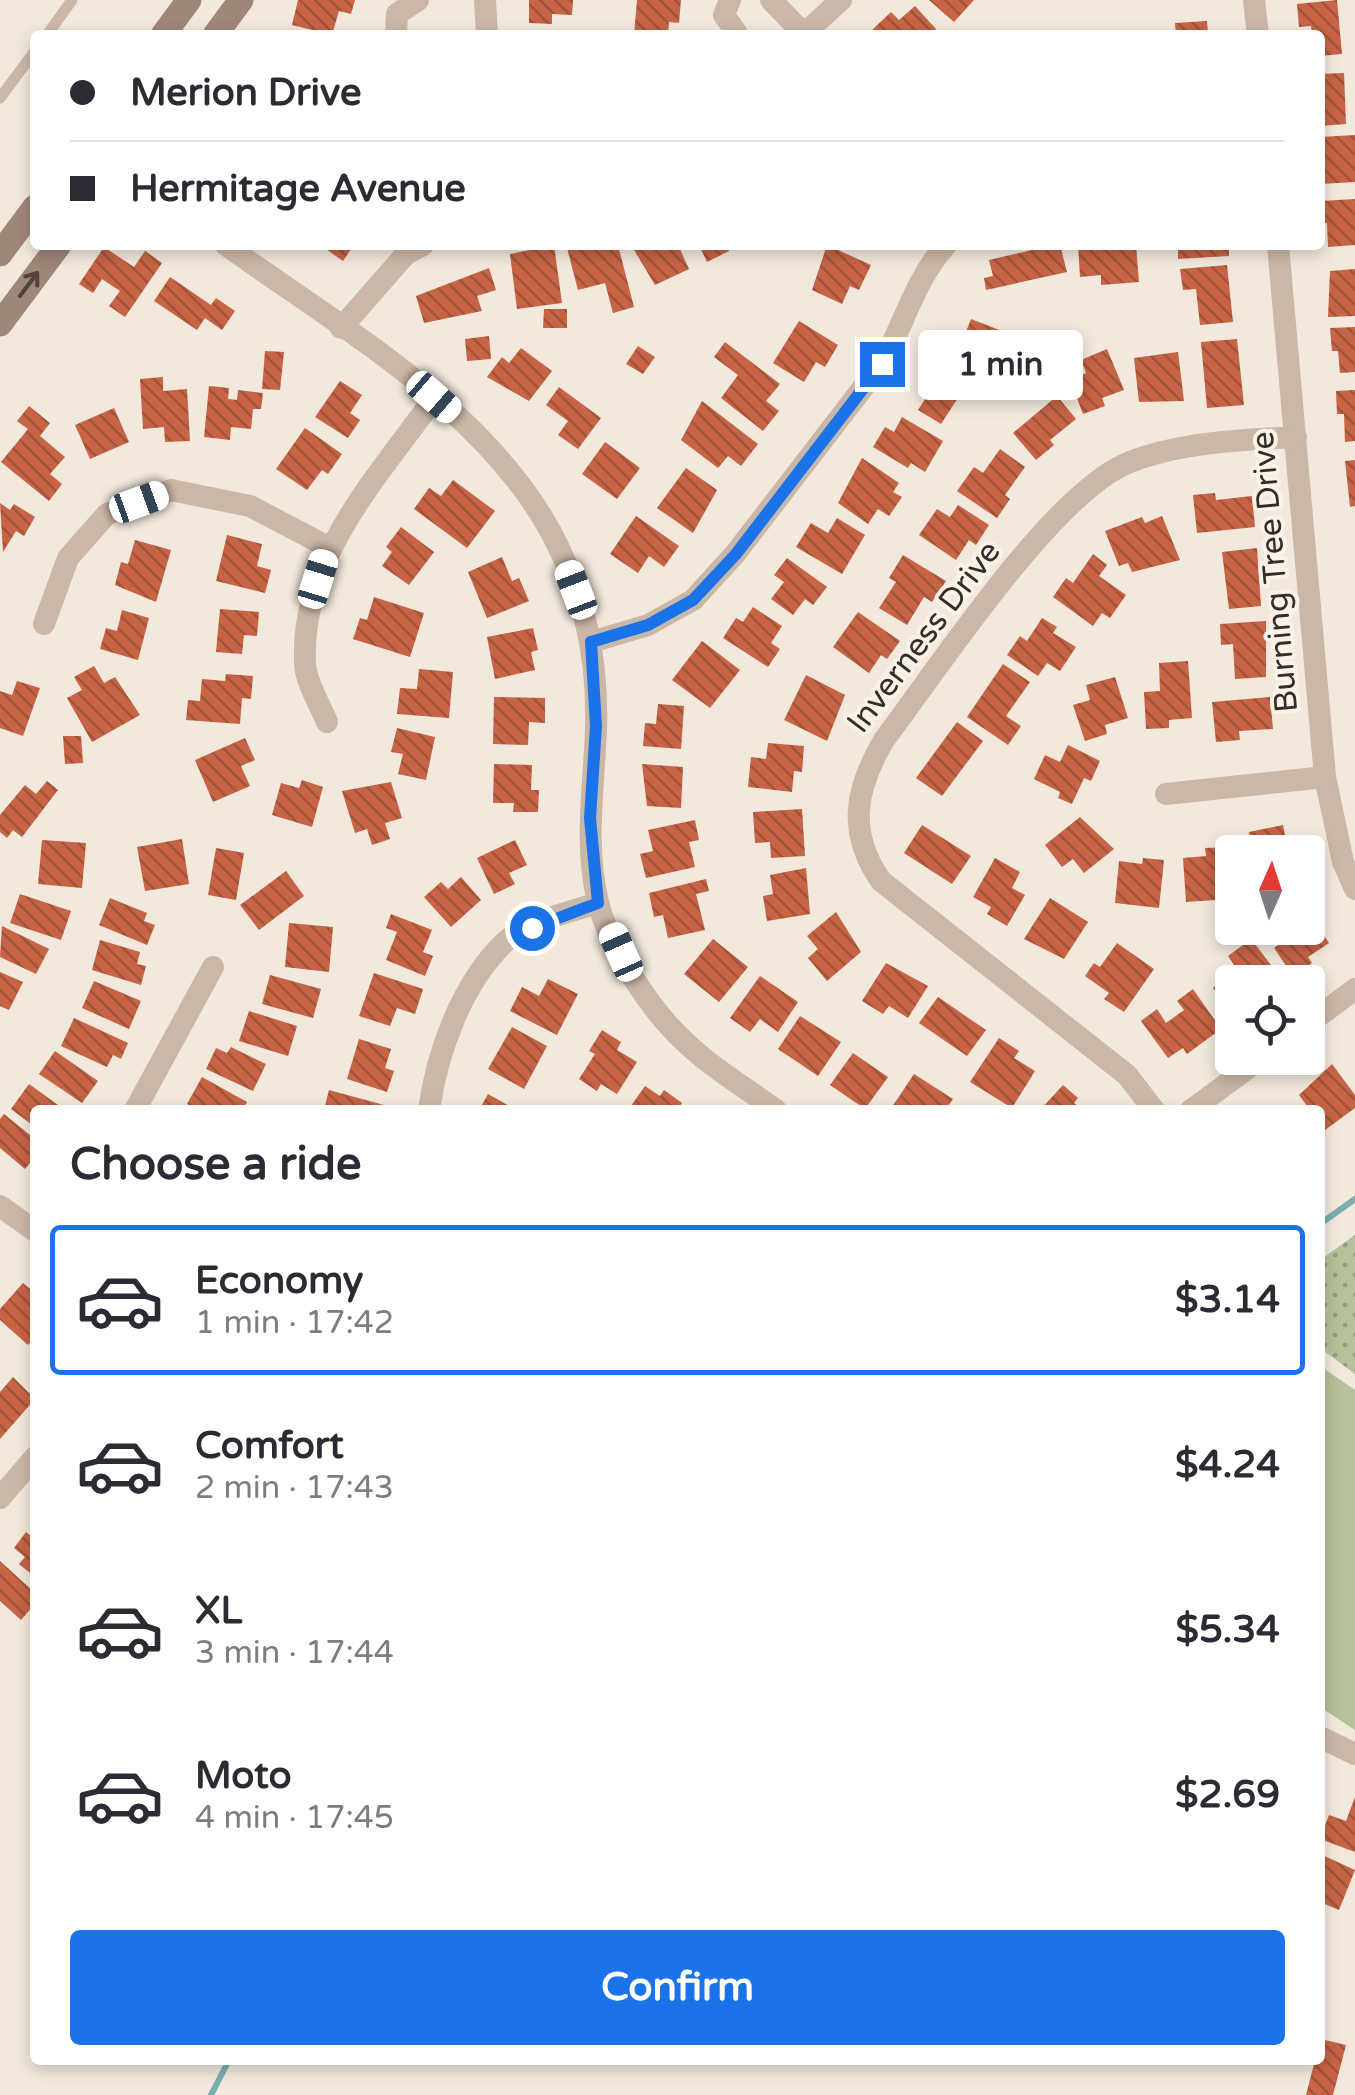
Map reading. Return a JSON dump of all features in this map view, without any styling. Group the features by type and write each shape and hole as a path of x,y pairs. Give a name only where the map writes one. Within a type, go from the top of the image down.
{"main road":[{"path":"167,30 189,0"},
{"path":"219,30 241,0"},
{"path":"0,254 30,214"},
{"path":"0,324 55,250"}],"street":[{"path":"393,30 397,14 418,0"},
{"path":"485,0 487,30"},
{"path":"730,0 724,15 734,30"},
{"path":"771,0 800,30"},
{"path":"808,30 842,0"},
{"path":"1254,0 1257,30"},
{"path":"233,250 434,397 504,458 513,472 558,544 591,642 596,726 590,818 598,903 632,976 684,1042 769,1105"},
{"path":"340,328 414,250"},
{"path":"591,642 648,625 693,600 736,554 882,364 918,286 943,250"},
{"name":"Burning Tree Drive","path":"1278,250 1325,777 1343,862 1355,889"},
{"path":"327,722 304,668 308,611 328,547 434,397"},
{"name":"Inverness Drive","path":"1150,1105 1127,1075 881,881 864,857 857,830 858,801 866,770 884,740 1058,514 1099,478 1128,462 1173,449 1296,437"},
{"path":"44,624 68,558 107,514 172,490 250,506 328,547"},
{"path":"1166,794 1325,777"},
{"path":"431,1105 460,1003 506,940 558,915 598,903"},
{"path":"138,1105 213,966"},
{"path":"1325,1011 1355,989"},
{"path":"1198,1105 1239,1075"},
{"path":"0,1206 30,1225"},
{"path":"2,1492 30,1462"},
{"path":"1325,1739 1355,1754"}],"lane":[{"path":"51,30 72,0"},
{"path":"0,98 30,58"}],"green space":[{"path":"1355,1235 1355,1374 1325,1352 1325,1256"},
{"path":"1325,1369 1355,1390 1355,1730 1325,1710"}],"building":[{"path":"298,0 355,0 351,14 339,11 333,30 292,25"},
{"path":"529,0 573,0 572,15 552,14 552,24 529,23"},
{"path":"637,0 681,0 679,23 669,22 668,30 634,30"},
{"path":"929,0 974,0 954,22"},
{"path":"1337,0 1342,54 1325,56 1325,30 1299,27 1297,4"},
{"path":"915,6 936,29 872,30 891,12 899,20"},
{"path":"1207,21 1208,30 1176,30 1175,23"},
{"path":"1344,73 1346,124 1325,126 1325,74"},
{"path":"1355,135 1355,182 1325,184 1325,137"},
{"path":"1355,199 1355,245 1328,247 1325,201"},
{"path":"102,250 108,250 134,267 145,251 162,263 125,317 109,306 120,291 102,279 93,293 79,284"},
{"path":"327,250 351,250 343,261"},
{"path":"555,250 562,303 517,309 510,254"},
{"path":"568,250 619,250 634,307 613,313 605,283 578,290"},
{"path":"634,250 680,250 689,269 655,285"},
{"path":"701,250 728,250 729,251 707,262"},
{"path":"825,250 838,250 871,265 859,290 850,286 842,304 812,290"},
{"path":"1032,250 1061,250 1067,272 986,290 984,278 993,276 989,260"},
{"path":"1078,250 1136,250 1139,282 1101,285 1101,275 1080,277"},
{"path":"1178,250 1229,250 1229,256 1178,259"},
{"path":"1227,265 1233,322 1200,325 1196,289 1183,290 1180,269"},
{"path":"489,268 496,290 477,296 482,311 424,323 416,296"},
{"path":"1355,269 1355,316 1328,317 1330,271"},
{"path":"170,277 211,305 216,298 235,311 222,330 205,318 197,330 154,301"},
{"path":"544,309 567,309 567,328 543,328"},
{"path":"971,319 1002,331 985,374 936,356 946,330 964,337"},
{"path":"799,321 838,345 825,367 816,362 804,382 773,363"},
{"path":"1355,327 1355,372 1340,373 1338,351 1332,351 1330,328"},
{"path":"489,336 491,359 467,361 465,339"},
{"path":"1237,339 1244,405 1207,408 1201,342"},
{"path":"725,342 780,384 766,401 779,411 763,431 721,398 738,375 714,357"},
{"path":"638,346 655,357 643,374 626,364"},
{"path":"521,348 552,371 529,401 487,377 502,357 509,363"},
{"path":"1107,349 1124,390 1102,398 1105,406 1083,414 1070,380 1086,373 1081,360"},
{"path":"265,351 284,352 280,390 262,389"},
{"path":"1178,352 1184,401 1139,402 1134,358"},
{"path":"932,366 965,387 941,424 918,410 929,393 919,387"},
{"path":"163,377 163,391 187,389 190,441 165,442 164,427 143,429 140,379"},
{"path":"340,381 362,395 350,413 360,420 348,438 315,417"},
{"path":"209,386 229,388 228,399 237,400 238,390 263,393 261,409 253,409 251,429 231,427 230,440 204,437"},
{"path":"559,387 601,418 578,449 558,435 568,421 546,405"},
{"path":"1355,390 1355,441 1345,442 1344,414 1337,414 1336,391"},
{"path":"1057,396 1076,419 1050,440 1054,445 1036,460 1013,433"},
{"path":"702,401 758,444 741,466 728,456 718,468 681,440"},
{"path":"29,406 50,423 40,436 65,457 50,474 62,484 49,501 1,462 28,429 17,421"},
{"path":"114,408 129,442 90,459 75,425"},
{"path":"902,417 943,441 925,472 911,463 908,468 873,447 885,427 894,432"},
{"path":"305,428 342,454 328,474 322,470 307,490 276,469"},
{"path":"605,442 640,468 617,499 582,474"},
{"path":"1000,449 1025,467 1005,495 1010,499 997,518 957,491 974,467 983,473"},
{"path":"862,458 899,483 893,492 902,497 889,516 878,509 868,524 838,503"},
{"path":"1355,460 1355,506 1350,507 1345,461"},
{"path":"686,468 717,490 693,533 657,508"},
{"path":"453,480 495,511 467,548 414,509 429,488 441,496"},
{"path":"1215,493 1216,500 1252,496 1255,527 1197,533 1193,495"},
{"path":"0,503 10,510 14,504 35,517 24,536 16,531 3,552"},
{"path":"958,505 989,525 976,545 969,540 956,560 919,535 937,509 950,517"},
{"path":"636,516 679,546 664,567 649,556 638,573 610,554"},
{"path":"1162,516 1180,560 1132,572 1128,563 1119,566 1105,531 1142,517 1145,523"},
{"path":"837,518 865,535 842,574 796,547 811,523 828,533"},
{"path":"401,527 434,552 409,585 382,566 392,552 386,547"},
{"path":"227,535 262,544 257,566 271,570 265,593 216,581"},
{"path":"135,540 171,550 156,602 115,585 121,562 128,564"},
{"path":"1257,548 1261,606 1229,609 1222,552"},
{"path":"1093,554 1107,565 1099,576 1126,595 1110,618 1102,613 1093,626 1053,597 1066,578 1073,583"},
{"path":"903,555 946,581 932,602 924,597 907,625 879,608 896,582 889,578"},
{"path":"502,557 512,581 519,578 529,601 487,618 468,572"},
{"path":"787,558 827,587 813,605 805,599 793,615 771,599 784,582 774,575"},
{"path":"374,597 424,613 410,657 353,639 360,618 367,620"},
{"path":"753,607 782,626 771,643 780,649 768,667 723,638 736,618 743,622"},
{"path":"220,609 259,612 257,636 244,635 242,654 216,652"},
{"path":"122,610 149,618 138,660 100,649 106,628 117,631"},
{"path":"858,612 900,641 887,659 881,655 869,673 833,647"},
{"path":"1042,618 1057,627 1053,633 1076,647 1060,671 1047,663 1038,676 1007,655 1020,636 1027,641"},
{"path":"1266,621 1266,677 1235,679 1233,644 1221,645 1220,624"},
{"path":"533,628 538,650 531,652 535,670 495,679 487,637"},
{"path":"702,641 740,670 710,708 672,680"},
{"path":"1188,661 1192,718 1169,720 1169,728 1146,729 1144,692 1160,691 1159,663"},
{"path":"1003,664 1030,682 1006,716 1021,726 1008,745 967,717"},
{"path":"94,666 104,683 115,677 140,715 92,742 67,698 82,690 74,677"},
{"path":"419,669 453,672 449,718 397,714 400,688 417,689"},
{"path":"226,674 253,676 251,699 242,698 240,724 186,720 188,700 200,701 202,679 225,681"},
{"path":"806,675 845,695 827,741 784,720"},
{"path":"1115,677 1128,718 1105,725 1107,734 1085,741 1073,705 1090,700 1086,685"},
{"path":"17,681 40,688 23,736 0,728 0,691 12,695"},
{"path":"494,697 545,698 545,723 529,722 528,745 493,744"},
{"path":"1270,697 1273,729 1239,731 1240,740 1216,742 1212,702"},
{"path":"658,704 684,706 681,749 643,746 645,723 656,724"},
{"path":"957,722 983,741 942,796 916,778"},
{"path":"397,728 435,737 426,780 398,774 403,754 391,752"},
{"path":"63,736 81,736 83,763 65,764"},
{"path":"245,738 255,760 241,766 250,786 213,802 195,760"},
{"path":"768,743 804,746 802,772 794,771 792,792 748,787 751,757 766,759"},
{"path":"1068,745 1100,761 1091,781 1084,778 1072,804 1058,798 1060,792 1034,779 1045,755 1060,762"},
{"path":"494,764 532,765 531,790 539,790 538,812 513,812 514,803 493,803"},
{"path":"642,764 683,767 681,808 647,806"},
{"path":"302,780 323,787 312,827 272,815 281,783 299,788"},
{"path":"47,781 58,790 22,837 13,830 7,838 0,832 0,815 25,785 36,794"},
{"path":"391,782 402,818 385,823 390,839 372,845 367,829 355,833 342,791"},
{"path":"802,809 805,856 771,858 770,842 755,843 753,812"},
{"path":"1080,817 1114,849 1084,873 1073,859 1062,867 1045,845"},
{"path":"695,820 699,840 689,842 695,867 646,878 640,854 653,851 648,830"},
{"path":"922,825 971,856 952,884 904,853"},
{"path":"1283,825 1285,835 1249,835 1249,832"},
{"path":"182,839 189,884 145,891 137,847"},
{"path":"42,840 86,843 82,888 38,884"},
{"path":"515,840 527,865 509,873 515,884 494,894 477,858"},
{"path":"216,848 244,853 236,900 208,895"},
{"path":"1205,848 1215,848 1215,900 1186,902 1183,858 1206,856"},
{"path":"995,858 1020,872 1012,888 1025,895 1007,926 987,914 991,907 973,897"},
{"path":"1143,858 1164,860 1159,908 1115,903 1119,861 1142,864"},
{"path":"806,868 810,914 767,921 763,896 773,894 770,875"},
{"path":"286,871 304,896 259,930 240,905"},
{"path":"461,877 481,900 451,927 424,897 441,882 448,889"},
{"path":"706,879 709,891 696,894 705,930 668,938 663,915 654,917 649,893"},
{"path":"20,894 71,911 61,940 10,923"},
{"path":"110,898 147,913 144,921 155,925 147,945 99,925"},
{"path":"1050,898 1088,922 1064,959 1024,939"},
{"path":"836,912 861,952 827,981 808,958 818,949 807,936"},
{"path":"391,914 432,930 423,952 433,956 425,976 386,960 397,932 386,928"},
{"path":"289,923 333,927 329,972 285,967"},
{"path":"2,926 49,949 36,974 0,957"},
{"path":"1325,937 1329,943 1308,957 1312,963 1309,965 1286,965 1274,948 1325,945"},
{"path":"713,939 748,967 719,1002 684,974"},
{"path":"100,940 140,952 137,964 146,966 141,985 92,970"},
{"path":"1117,943 1154,969 1124,1012 1104,999 1109,993 1085,976 1094,963 1100,967"},
{"path":"1243,945 1256,945 1271,965 1234,965 1228,956"},
{"path":"886,963 928,986 908,1018 889,1006 883,1014 862,1001"},
{"path":"0,972 23,982 9,1010 0,1006"},
{"path":"374,973 423,989 415,1014 397,1008 390,1026 359,1016"},
{"path":"270,975 321,989 313,1018 262,1004"},
{"path":"760,976 798,1002 778,1032 760,1019 750,1032 730,1018"},
{"path":"548,979 578,994 557,1035 510,1011 522,987 539,996"},
{"path":"94,981 141,1001 129,1029 82,1008"},
{"path":"1193,989 1215,1020 1215,1033 1187,1054 1183,1048 1168,1058 1141,1021 1157,1009 1166,1023 1184,1010 1177,1001"},
{"path":"938,997 986,1030 967,1056 919,1023"},
{"path":"249,1011 297,1026 288,1056 239,1041"},
{"path":"800,1016 841,1042 818,1076 778,1049"},
{"path":"74,1018 128,1043 121,1059 113,1055 107,1067 61,1046"},
{"path":"512,1027 547,1046 524,1089 488,1069"},
{"path":"602,1030 621,1042 617,1050 637,1062 617,1094 601,1084 597,1091 579,1079 595,1054 589,1051"},
{"path":"999,1038 1019,1051 1014,1058 1035,1071 1014,1105 1007,1105 970,1082"},
{"path":"359,1039 391,1049 385,1068 394,1071 387,1092 347,1079"},
{"path":"231,1047 266,1064 253,1091 206,1069 216,1048 227,1053"},
{"path":"55,1051 98,1081 82,1103 39,1074"},
{"path":"853,1053 888,1077 868,1105 859,1105 830,1085"},
{"path":"1332,1064 1355,1095 1355,1108 1325,1130 1325,1105 1306,1105 1299,1095 1325,1075"},
{"path":"914,1074 953,1099 949,1105 893,1105"},
{"path":"202,1077 247,1102 246,1105 187,1104"},
{"path":"29,1084 58,1105 30,1105 30,1123 11,1109"},
{"path":"1063,1085 1078,1098 1076,1105 1045,1105"},
{"path":"645,1086 660,1096 664,1090 682,1103 681,1105 632,1105"},
{"path":"329,1090 384,1105 325,1105"},
{"path":"488,1094 507,1105 482,1105"},
{"path":"4,1114 30,1135 30,1163 25,1169 0,1148 0,1119"},
{"path":"23,1283 30,1289 28,1345 0,1320 0,1309"},
{"path":"13,1377 30,1394 30,1405 0,1439 0,1392"},
{"path":"26,1532 30,1535 30,1573 19,1564 25,1557 14,1548"},
{"path":"0,1561 30,1588 30,1610 21,1620 0,1601"},
{"path":"1355,1797 1355,1852 1325,1841 1329,1815 1346,1821"},
{"path":"1325,1856 1355,1870 1339,1910 1325,1904"},
{"path":"1325,2040 1346,2045 1333,2095 1306,2095 1314,2065 1325,2065"}],"waterway":[{"path":"1325,1220 1355,1199"},
{"path":"211,2095 226,2065"}],"route":[{"path":"532,928 598,903 590,818 596,726 591,642 648,625 693,600 736,554 882,364"}]}
